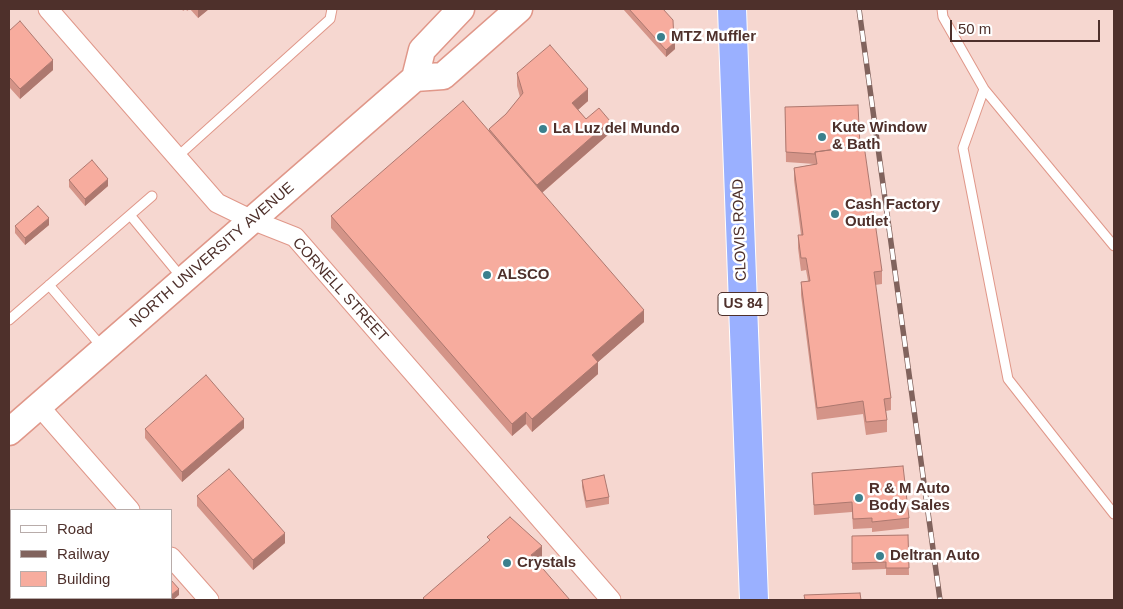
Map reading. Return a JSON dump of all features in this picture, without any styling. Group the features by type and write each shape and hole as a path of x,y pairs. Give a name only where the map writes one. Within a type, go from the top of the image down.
{"highway":[{"name":"CLOVIS ROAD","path":"732,9 754,600"}],"main road":[{"path":"456,11 422,50 415,78 443,76 518,9"},
{"name":"NORTH UNIVERSITY AVENUE","path":"12,423 39,406 415,78"}],"street":[{"name":"CORNELL STREET","path":"48,9 217,203 252,220 295,237 612,600"},
{"path":"39,406 129,509"},
{"path":"172,558 209,600"}],"lane":[{"path":"177,157 330,19 332,9"},
{"path":"942,9 943,17 984,89 1114,246"},
{"path":"984,89 963,148 1008,379 1114,514"},
{"path":"9,320 152,196"},
{"path":"130,215 184,280"},
{"path":"49,285 104,349"}],"building":[{"name":"MTZ Muffler","path":"629,9 663,9 673,20 675,42 666,50"},
{"path":"20,21 53,60 20,89 9,79 9,31"},
{"name":"La Luz del Mundo","path":"550,45 588,89 572,103 586,119 599,108 610,121 537,185 489,129 506,114 523,93 517,73"},
{"name":"ALSCO","path":"463,101 644,310 592,355 598,362 532,419 526,412 512,424 331,216"},
{"name":"Kute Window & Bath","path":"858,105 860,146 815,152 815,154 786,152 785,107"},
{"path":"864,145 882,271 874,272 891,398 884,399 887,420 866,422 863,401 817,408 801,282 810,281 806,258 801,258 798,235 803,235 794,168 817,164 815,152"},
{"path":"92,160 108,179 85,199 69,180"},
{"path":"38,206 49,218 25,238 15,226"},
{"path":"206,375 244,419 182,472 145,429"},
{"name":"R & M Auto Body Sales","path":"903,466 909,518 872,522 872,518 853,519 852,502 814,505 812,473"},
{"path":"229,469 285,533 253,560 197,496"},
{"path":"604,475 609,497 586,501 582,480"},
{"name":"Crystals","path":"510,517 542,546 531,555 570,600 425,600 423,598 490,540 487,537"},
{"name":"Deltran Auto","path":"908,535 909,568 886,568 886,562 852,563 852,536"},
{"path":"172,581 179,589 172,594"},
{"path":"860,593 861,600 805,600 804,595"},
{"path":"140,599 166,599 165,600"}],"railway":[{"path":"859,9 940,600"}],"place":[{"name":"MTZ Muffler","path":"661,37"},
{"name":"La Luz del Mundo","path":"543,129"},
{"name":"Kute Window & Bath","path":"822,137"},
{"name":"Cash Factory Outlet","path":"835,214"},
{"name":"ALSCO","path":"487,275"},
{"name":"R & M Auto Body Sales","path":"859,498"},
{"name":"Deltran Auto","path":"880,556"},
{"name":"Crystals","path":"507,563"}]}
